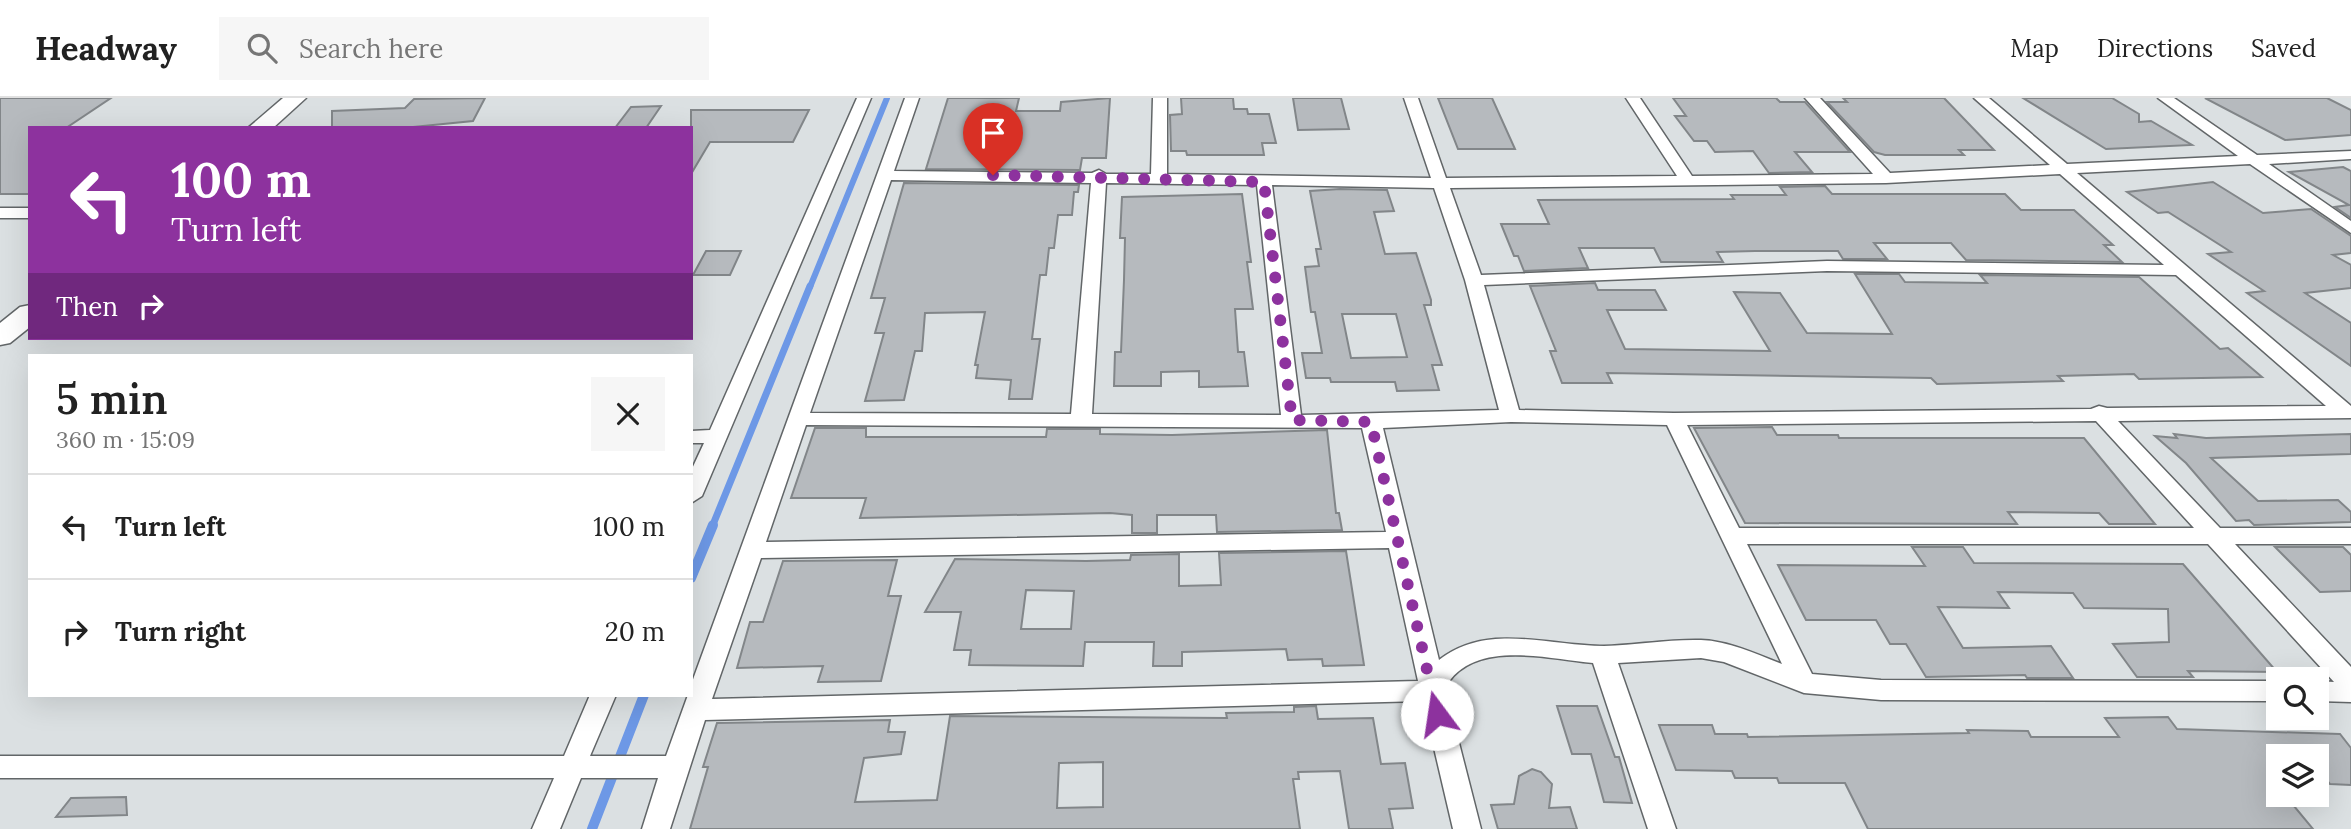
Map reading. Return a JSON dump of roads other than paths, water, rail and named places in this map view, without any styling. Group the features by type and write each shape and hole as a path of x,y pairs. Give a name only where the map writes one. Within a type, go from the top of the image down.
{"main road":[{"path":"261,126 296,98"},
{"path":"0,337 28,315"}],"street":[{"path":"693,492 864,98"},
{"path":"656,829 675,768 801,419 912,98"},
{"path":"1160,98 1160,178"},
{"path":"1411,98 1474,280 1511,416"},
{"path":"1633,98 1687,179"},
{"path":"1812,98 1886,178"},
{"path":"1981,98 2348,412"},
{"path":"2165,98 2351,228"},
{"path":"886,175 1440,183 1886,178 2066,172 2351,155"},
{"path":"1082,421 1099,176"},
{"path":"1264,182 1292,420"},
{"path":"0,213 28,213"},
{"path":"1474,280 1827,266 2182,270"},
{"path":"801,419 1371,422 1511,416 1674,418 2099,412 2348,412"},
{"path":"2099,412 2351,683"},
{"path":"1674,418 1804,683"},
{"path":"1371,422 1400,540 1432,691 1467,829"},
{"path":"693,437 718,436"},
{"path":"1731,536 2351,536"},
{"path":"752,550 1400,540"},
{"path":"1432,691 1442,671 1464,654 1511,646 1603,655 1700,649 1727,653 1804,683 1881,690 2266,691"},
{"path":"1603,655 1662,829"},
{"path":"697,710 1432,691"},
{"path":"2329,691 2351,692"},
{"path":"546,829 570,767 602,697"},
{"path":"0,767 675,768"}],"waterway":[{"path":"810,287 887,98"},
{"path":"712,527 810,286"},
{"path":"693,573 713,525"},
{"path":"592,829 643,697"}]}
